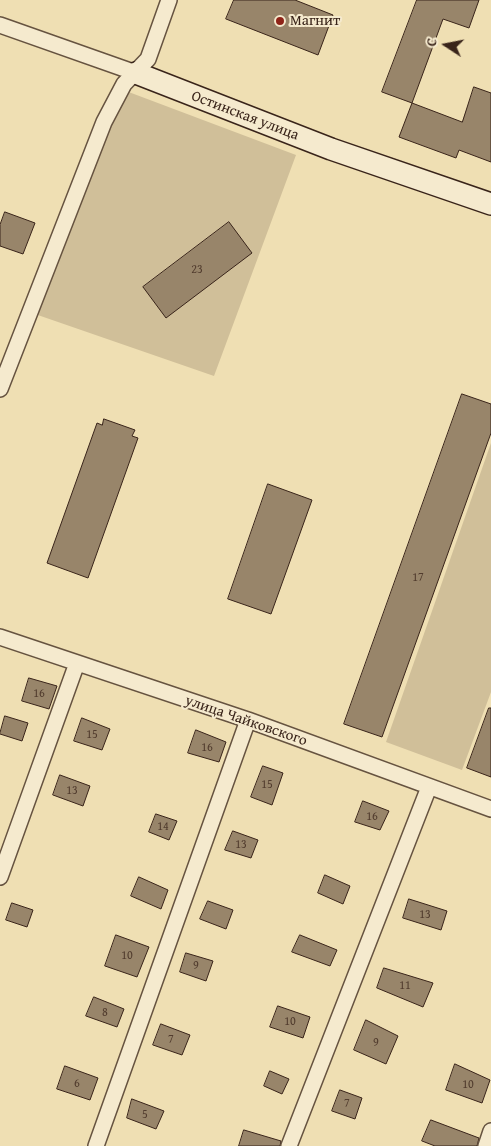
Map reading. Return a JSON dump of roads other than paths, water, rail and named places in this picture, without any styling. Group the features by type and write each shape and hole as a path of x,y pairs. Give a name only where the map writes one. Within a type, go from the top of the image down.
{"street":[{"path":"0,389 104,122 124,84 148,59 169,0"},
{"name":"Остинская улица","path":"0,25 136,73 331,149 491,204"},
{"name":"улица Чайковского","path":"0,636 248,720 491,809"},
{"path":"0,877 77,663"},
{"path":"96,1146 248,720"},
{"path":"289,1146 429,787"},
{"path":"486,1146 491,1131"}],"place":[{"name":"Магнит","path":"280,21"}]}
